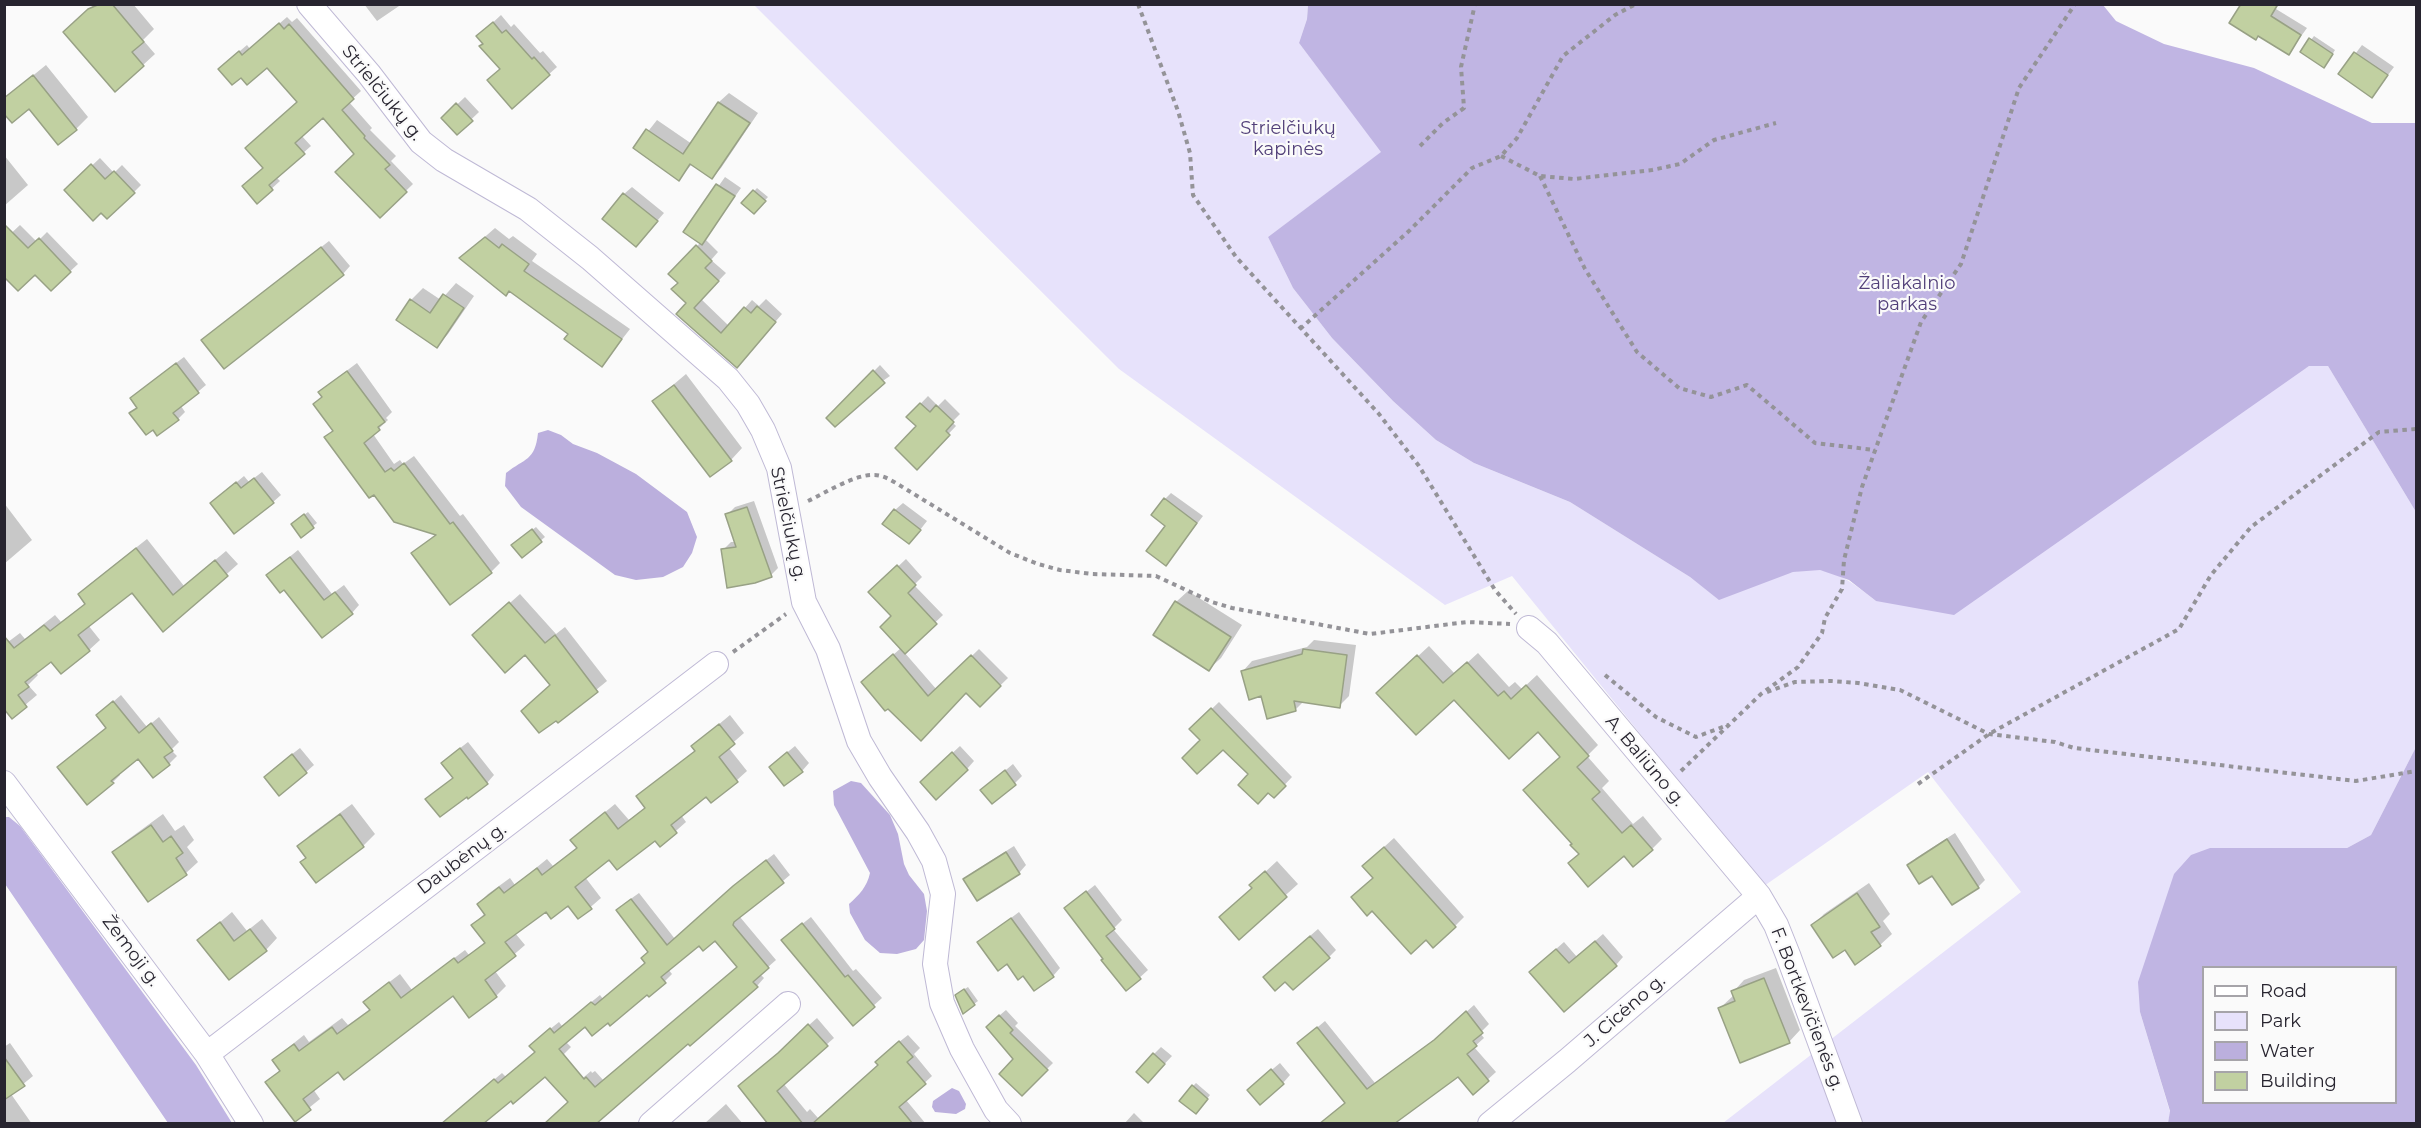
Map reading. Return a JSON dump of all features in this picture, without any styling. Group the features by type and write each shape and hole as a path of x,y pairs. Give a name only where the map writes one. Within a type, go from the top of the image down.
{"street":[{"name":"Strielčiukų g.","path":"309,4 369,74 421,142 444,160 528,209 651,309 728,379 748,404 763,430 779,468 804,602 828,649 859,741 880,777 918,832 934,861 943,894 935,964 942,1003 962,1049 979,1080 996,1110 1009,1124"},
{"name":"A. Baliūno g.","path":"1529,628 1547,642 1759,896"},
{"name":"Daubėnų g.","path":"207,1054 716,664"},
{"name":"Žemoji g.","path":"4,783 207,1054 251,1124"},
{"name":"J. Cicėno g.","path":"1490,1124 1558,1069 1759,896"},
{"name":"F. Bortkevičienės g.","path":"1759,896 1776,925 1788,955 1850,1124"},
{"path":"651,1124 788,1004"}],"path":[{"path":"1138,4 1178,111 1190,153 1193,195 1236,257 1379,414 1419,466 1495,590 1529,628"},
{"path":"1420,146 1443,123 1464,108 1461,67 1475,4"},
{"path":"1300,329 1410,230 1472,168 1501,156 1517,138 1563,56 1615,15 1636,4"},
{"path":"1665,786 1761,694 1798,667 1822,633 1825,618 1842,589 1844,561 1862,487 1921,322 1961,264 2019,88 2075,4"},
{"path":"1501,156 1540,176 1574,179 1652,170 1680,164 1714,140 1776,123"},
{"path":"1540,176 1585,269 1637,352 1679,388 1711,397 1747,385 1815,443 1875,450"},
{"path":"1918,784 1989,734 2180,629 2211,575 2251,528 2379,432 2416,429"},
{"path":"787,511 861,477 874,475 890,480 1010,553 1060,570 1092,574 1156,576 1212,602 1232,608 1370,634 1467,622 1503,623 1529,628"},
{"path":"716,664 804,602"},
{"path":"1600,671 1656,717 1696,737 1730,724"},
{"path":"1761,694 1795,682 1858,682 1900,690 1989,734 2055,742 2074,748 2356,781 2416,771"}],"green space":[{"name":"Strielčiukų kapinės","path":"754,5 1308,5 1307,19 1299,43 1382,152 1268,237 1293,288 1332,338 1393,401 1436,440 1474,463 1570,502 1690,577 1719,599 1782,575 1796,571 1820,570 1836,574 1876,601 2309,366 2328,366 2416,512 2416,747 2371,835 2347,848 2210,848 2140,1012 2170,1112 2168,1123 1723,1123 2021,892 1928,772 1764,886 1512,576 1445,605 1119,369"},
{"name":"Žaliakalnio parkas","path":"1308,5 2103,5 2116,21 2164,44 2254,68 2372,123 2416,123 2416,512 2328,366 2309,366 1954,615 1876,601 1849,580 1820,570 1793,572 1719,600 1690,577 1570,502 1474,463 1436,440 1393,401 1332,338 1293,288 1268,237 1381,152 1299,43 1307,19"},
{"path":"2416,747 2416,1123 2168,1123 2170,1111 2140,1012 2138,982 2174,874 2191,855 2210,848 2347,848 2371,835"},
{"path":"4,817 9,817 20,826 196,1065 232,1123 168,1123 5,884"}],"water":[{"path":"548,430 636,474 687,512 697,537 692,553 683,567 663,577 636,580 615,575 521,507 505,486 506,473 532,454 538,433"},
{"path":"851,781 861,783 890,815 898,834 904,864 909,875 924,894 927,911 924,940 916,949 897,954 880,953 865,940 850,913 849,904 862,890 870,873 834,805 833,791"},
{"path":"952,1088 959,1091 966,1104 965,1109 956,1114 935,1112 932,1107 933,1101"}],"building":[{"path":"100,4 112,4 144,42 132,52 144,66 115,92 63,32 88,9"},
{"path":"2241,4 2278,4 2271,16 2301,35 2289,55 2258,36 2256,40 2229,23"},
{"path":"493,22 502,33 506,30 550,75 512,109 487,80 500,69 479,46 483,44 476,36"},
{"path":"279,23 284,29 289,24 354,99 342,110 365,136 364,138 390,165 385,169 407,192 380,218 335,172 354,154 323,118 295,143 305,154 269,185 273,190 257,204 242,186 263,168 245,148 297,102 267,68 247,85 241,78 232,85 218,69 239,51 242,55"},
{"path":"2309,38 2333,54 2324,68 2300,52"},
{"path":"2354,52 2388,75 2372,98 2338,74"},
{"path":"33,75 77,130 58,145 29,109 12,123 4,114 4,98"},
{"path":"718,102 750,123 712,179 690,164 679,181 633,148 646,129 683,154"},
{"path":"456,103 473,121 457,135 441,118"},
{"path":"91,164 105,179 114,171 135,193 107,219 101,213 93,221 64,190"},
{"path":"716,184 735,196 702,245 683,232"},
{"path":"753,190 766,201 754,214 741,203"},
{"path":"623,193 658,221 636,247 602,219"},
{"path":"4,224 28,248 39,238 71,272 51,291 35,275 18,291 4,277"},
{"path":"485,237 499,248 502,244 529,264 524,271 622,339 602,367 564,339 568,334 509,291 506,296 459,258"},
{"path":"696,245 712,261 705,268 719,281 694,308 721,333 744,307 751,313 757,306 776,322 737,368 676,314 686,303 671,289 678,283 668,274"},
{"path":"321,247 344,275 224,369 201,340"},
{"path":"443,294 464,308 437,348 396,320 410,299 430,313"},
{"path":"176,363 199,393 173,413 179,420 157,436 153,430 146,435 129,413 137,408 130,398"},
{"path":"873,370 885,383 835,427 826,418"},
{"path":"347,371 385,422 378,427 380,430 364,443 385,472 391,468 394,471 404,463 450,524 453,522 492,573 450,605 411,553 436,535 394,522 374,495 369,498 324,437 333,431 313,404 322,397 318,392"},
{"path":"674,385 732,461 710,477 652,401"},
{"path":"920,403 930,412 936,405 954,422 946,431 950,435 917,470 895,448 916,426 906,417"},
{"path":"254,478 274,503 234,534 210,503 236,482 241,488"},
{"path":"1164,498 1197,523 1166,566 1146,551 1165,526 1151,515"},
{"path":"747,507 772,577 727,588 721,549 736,547 725,514"},
{"path":"894,509 921,530 909,544 882,524"},
{"path":"304,514 314,528 301,538 291,524"},
{"path":"532,529 542,542 522,558 511,545"},
{"path":"136,548 173,595 215,560 228,576 163,632 132,593 78,635 90,651 61,674 51,662 25,682 29,687 18,695 27,707 12,719 4,709 4,636 14,648 44,625 50,631 85,604 78,594"},
{"path":"290,557 324,600 335,592 353,614 322,638 284,590 280,593 266,575"},
{"path":"897,565 916,585 908,593 937,624 905,654 880,627 891,616 868,592"},
{"path":"1175,601 1231,637 1209,671 1153,635"},
{"path":"509,602 545,643 555,635 598,692 558,723 556,721 539,733 521,711 550,685 525,655 505,673 472,635"},
{"path":"1303,649 1347,655 1340,708 1294,701 1296,711 1267,719 1261,696 1249,700 1241,671 1302,654"},
{"path":"893,654 928,696 971,655 1001,686 980,707 966,693 921,741 888,709 885,711 861,682"},
{"path":"1417,655 1443,683 1467,662 1498,696 1504,691 1511,699 1526,685 1589,756 1577,767 1600,792 1592,799 1622,833 1631,825 1653,850 1633,867 1624,856 1588,887 1568,863 1579,854 1523,790 1560,757 1538,732 1509,759 1454,700 1416,735 1376,693"},
{"path":"113,701 139,733 151,723 173,751 164,757 170,765 153,778 138,759 87,805 57,767 106,728 96,715"},
{"path":"1211,708 1286,786 1274,798 1268,793 1258,804 1238,785 1248,774 1223,750 1197,774 1182,758 1200,740 1189,729"},
{"path":"719,724 735,744 719,757 738,782 711,803 706,797 671,825 677,833 660,847 655,841 617,870 609,860 575,887 592,909 578,919 568,906 551,919 546,912 505,942 516,956 485,980 497,997 469,1018 453,996 344,1080 338,1072 303,1099 311,1110 295,1122 265,1082 280,1071 272,1060 294,1044 299,1051 332,1027 337,1034 370,1010 363,1002 389,982 401,998 454,958 458,963 485,943 471,925 485,915 477,904 499,887 504,893 537,868 542,875 577,848 570,840 605,812 618,829 645,808 636,796 695,751 691,746"},
{"path":"460,748 488,784 440,817 425,799 453,778 441,763"},
{"path":"787,752 803,772 784,786 769,767"},
{"path":"952,752 968,770 936,800 920,782"},
{"path":"292,754 307,773 279,796 264,777"},
{"path":"1005,770 1016,785 992,804 980,790"},
{"path":"340,814 364,847 316,883 300,862 306,858 297,846"},
{"path":"151,825 163,842 171,836 183,853 176,858 187,875 148,902 112,852"},
{"path":"1947,839 1979,888 1952,905 1932,876 1919,884 1907,865"},
{"path":"1384,847 1456,927 1433,948 1426,940 1411,954 1372,911 1367,916 1351,897 1373,878 1362,866"},
{"path":"1006,852 1020,874 977,901 963,879"},
{"path":"766,860 784,883 733,925 769,968 753,982 758,987 596,1124 544,1124 568,1102 545,1077 513,1104 511,1101 483,1124 441,1124 494,1079 498,1083 535,1052 529,1046 550,1028 554,1033 591,1002 595,1005 645,963 641,958 648,952 616,910 631,899 667,945","holes":["715,941 737,967 595,1087 586,1077 584,1079 559,1049 585,1027 592,1036 608,1023 610,1026 647,995 649,997 666,983 661,977 699,946 703,951"]},
{"path":"1265,871 1287,897 1239,940 1219,917 1252,888 1249,885"},
{"path":"1086,891 1115,929 1106,936 1141,979 1126,991 1064,908"},
{"path":"1857,893 1880,927 1871,932 1881,946 1855,965 1845,950 1833,958 1811,925"},
{"path":"1011,918 1054,977 1034,991 1023,976 1018,980 1007,964 998,971 977,942"},
{"path":"220,922 234,941 250,929 267,951 229,980 197,940"},
{"path":"802,923 845,977 848,975 875,1007 853,1026 781,940"},
{"path":"1310,936 1330,958 1293,990 1285,982 1275,991 1263,977"},
{"path":"1595,941 1617,966 1564,1012 1529,972 1556,949 1569,963"},
{"path":"1764,978 1790,1043 1740,1063 1718,1008 1735,1001 1731,991"},
{"path":"964,989 975,1005 963,1014 955,995"},
{"path":"1466,1011 1483,1033 1473,1041 1477,1046 1467,1054 1489,1081 1473,1095 1458,1077 1394,1124 1319,1124 1345,1103 1297,1043 1317,1027 1367,1089 1434,1040"},
{"path":"999,1015 1013,1030 1010,1033 1048,1070 1022,1096 999,1074 1013,1059 986,1027"},
{"path":"808,1024 828,1046 777,1091 803,1124 768,1124 738,1086 778,1053"},
{"path":"899,1041 913,1057 907,1062 926,1084 899,1107 913,1124 812,1124 878,1065 875,1062"},
{"path":"1153,1053 1165,1064 1148,1083 1136,1072"},
{"path":"4,1057 25,1086 4,1100"},
{"path":"1271,1069 1284,1084 1260,1105 1247,1090"},
{"path":"1192,1085 1208,1099 1196,1114 1179,1101"}]}
